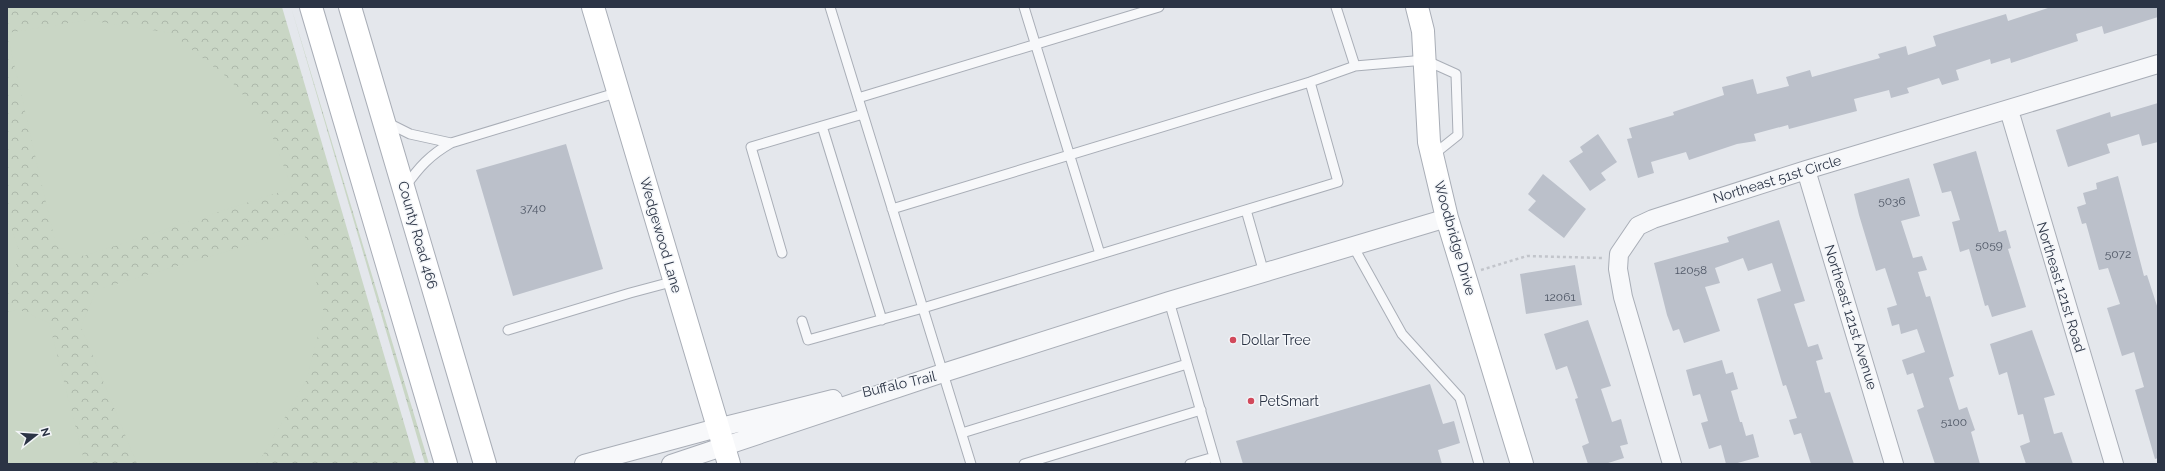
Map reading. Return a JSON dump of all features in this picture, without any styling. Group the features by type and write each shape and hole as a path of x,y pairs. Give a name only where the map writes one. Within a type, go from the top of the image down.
{"main road":[{"path":"311,7 446,464"},
{"name":"County Road 466","path":"350,7 485,464"},
{"name":"Wedgewood Lane","path":"593,7 723,446"},
{"name":"Woodbridge Drive","path":"1417,7 1423,31 1429,142 1448,218 1522,464"}],"street":[{"name":"Northeast 51st Circle","path":"1672,464 1623,296 1618,269 1619,254 1638,226 1690,206 2158,64"},
{"name":"Northeast 121st Road","path":"2009,110 2114,464"},
{"name":"Northeast 121st Avenue","path":"1806,170 1894,464"},
{"name":"Buffalo Trail","path":"671,464 943,373 1169,301 1448,218"},
{"name":"Buffalo Trail","path":"584,464 723,446"}],"lane":[{"path":"830,7 971,464"},
{"path":"1024,7 1071,155 1100,254"},
{"path":"858,98 1159,7"},
{"path":"1336,7 1355,66"},
{"path":"892,209 1310,82 1355,66 1425,60 1456,74 1458,135 1432,155"},
{"path":"802,321 808,340 923,308 1338,182 1310,82"},
{"path":"404,188 420,166 436,152 451,143 619,92"},
{"path":"782,253 751,147 863,114"},
{"path":"384,121 410,134 451,143"},
{"path":"822,126 882,320"},
{"path":"1246,210 1264,273"},
{"path":"1353,246 1402,334 1460,398 1478,464"},
{"path":"508,330 675,281"},
{"path":"1169,301 1215,460 1190,464"},
{"path":"962,433 1187,364"},
{"path":"1024,464 1200,410"}],"path":[{"path":"1465,276 1508,260 1527,256 1619,259"}],"green space":[{"path":"7,7 282,7 416,464 7,464"},
{"path":"291,7 429,464 425,464"},
{"path":"87,20 171,33 229,79 267,122 292,188 84,256 56,246 7,33"},
{"path":"7,216 21,256 7,280"},
{"path":"303,229 324,313 306,381 260,460 255,464 137,464 81,327 96,290"},
{"path":"18,309 49,323 85,464 7,464 7,313"}],"building":[{"path":"2051,7 2158,7 2158,17 2104,34 2102,26 2076,34 2078,41 2011,63 2010,58 1991,64 1990,59 1956,70 1959,80 1942,85 1939,78 1907,88 1909,93 1891,98 1889,90 1854,99 1857,111 1789,129 1788,125 1754,134 1756,141 1737,144 1689,160 1686,152 1651,162 1654,173 1638,178 1627,139 1632,138 1629,128 1674,115 1673,112 1724,95 1722,87 1753,79 1757,94 1789,86 1786,77 1810,70 1812,77 1880,58 1878,54 1906,46 1908,55 1936,46 1933,36 2006,14 2008,21"},
{"path":"2158,103 2158,142 2142,146 2139,134 2107,144 2110,153 2068,167 2056,130 2110,112 2111,117"},
{"path":"1598,134 1617,162 1601,173 1606,180 1590,191 1569,161 1583,152 1580,147"},
{"path":"566,144 603,269 513,296 476,170"},
{"path":"1976,151 1999,232 2006,230 2011,248 2008,249 2026,307 1992,317 1988,305 1985,306 1969,249 1960,252 1952,222 1960,220 1951,191 1942,193 1933,164"},
{"path":"1543,174 1586,209 1564,238 1528,210 1536,201 1528,194"},
{"path":"2118,176 2144,276 2147,275 2158,309 2158,458 2155,459 2135,390 2144,387 2134,352 2122,356 2107,308 2120,304 2108,268 2099,270 2086,223 2082,224 2077,207 2086,204 2083,193 2097,189 2096,183"},
{"path":"1909,178 1920,216 1901,221 1913,258 1922,256 1927,270 1918,272 1926,297 1930,296 1954,376 1949,378 1959,410 1967,407 1975,430 1971,432 1980,464 1935,464 1917,410 1924,407 1913,373 1907,375 1902,360 1925,352 1917,329 1901,334 1899,324 1892,326 1887,308 1897,305 1885,268 1876,271 1859,215 1854,194"},
{"path":"1779,220 1805,301 1794,304 1808,347 1818,344 1823,359 1816,361 1825,393 1830,392 1854,464 1811,464 1801,433 1794,435 1789,420 1797,418 1786,385 1783,386 1757,299 1781,291 1772,263 1748,271 1743,258 1715,268 1720,283 1705,287 1720,331 1684,343 1679,329 1673,331 1667,315 1654,263 1729,242 1727,237"},
{"path":"1575,265 1582,305 1526,314 1520,274"},
{"path":"1588,320 1611,386 1601,389 1612,422 1621,419 1628,444 1620,446 1624,458 1605,464 1588,464 1582,446 1589,443 1575,399 1578,398 1567,366 1556,370 1544,334"},
{"path":"2032,330 2055,395 2044,398 2054,434 2062,432 2073,464 2026,464 2020,446 2030,442 2023,414 2018,415 2007,372 1999,375 1990,344"},
{"path":"1722,360 1726,374 1733,372 1738,389 1731,391 1740,422 1742,422 1746,436 1753,434 1759,457 1734,464 1726,464 1721,445 1709,449 1701,423 1708,421 1700,394 1693,396 1686,370"},
{"path":"1430,384 1443,424 1454,421 1460,443 1438,450 1442,464 1243,464 1236,441"}],"place":[{"name":"Dollar Tree","path":"1233,340"},
{"name":"PetSmart","path":"1251,401"}]}
